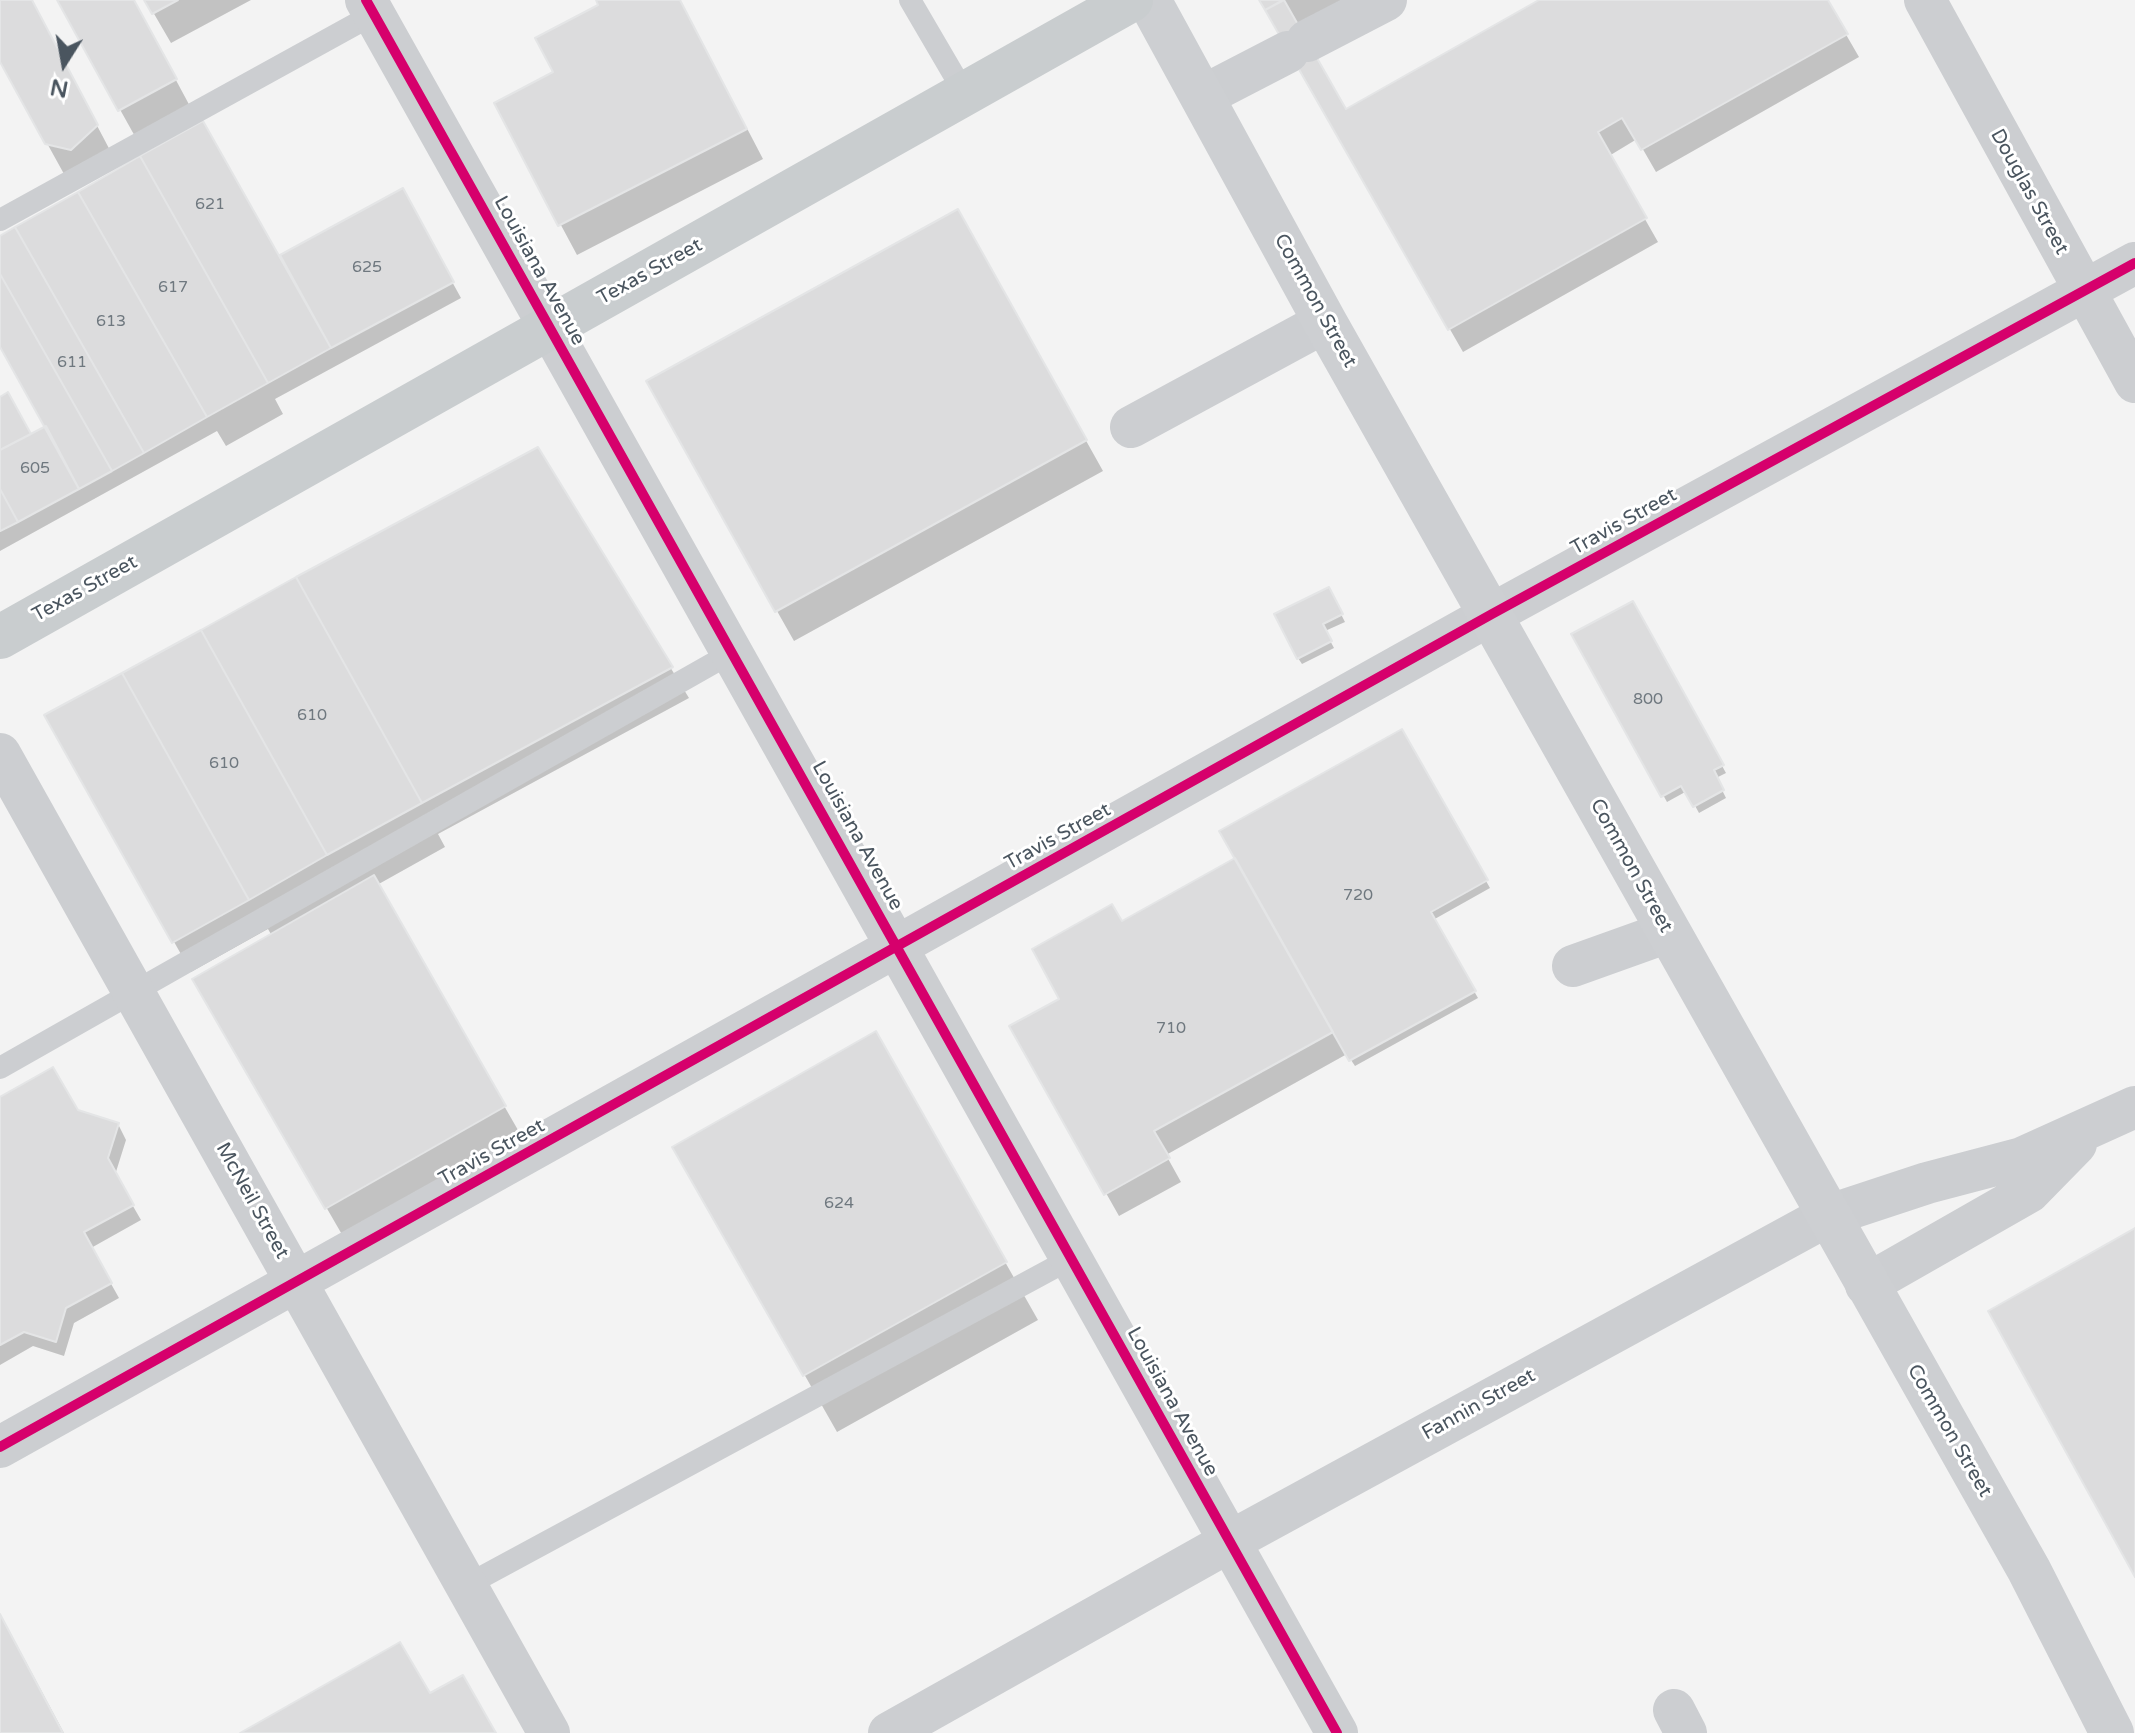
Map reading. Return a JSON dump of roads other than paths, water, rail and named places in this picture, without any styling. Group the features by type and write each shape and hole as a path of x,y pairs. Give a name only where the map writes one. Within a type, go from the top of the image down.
{"main road":[{"name":"Texas Street","path":"0,637 1131,0"},
{"name":"Common Street","path":"1149,0 1325,322 2029,1570 2112,1733"}],"street":[{"path":"1203,96 1386,0"},
{"name":"Douglas Street","path":"1925,0 2135,382"},
{"name":"Louisiana Avenue","path":"370,4 1337,1733"},
{"name":"Travis Street","path":"0,1447 1492,614 2135,263"},
{"path":"1131,427 1325,322"},
{"name":"McNeil Street","path":"0,754 549,1733"},
{"path":"1573,966 1668,932"},
{"name":"Fannin Street","path":"889,1733 1229,1542 1827,1216 1927,1183 2022,1158 2135,1107"},
{"name":"Fannin Street","path":"1866,1285 2029,1192 2091,1129"}],"lane":[{"path":"910,0 965,94"},
{"path":"0,220 370,4"},
{"path":"0,1068 733,652"},
{"path":"467,1585 1072,1258"}]}
